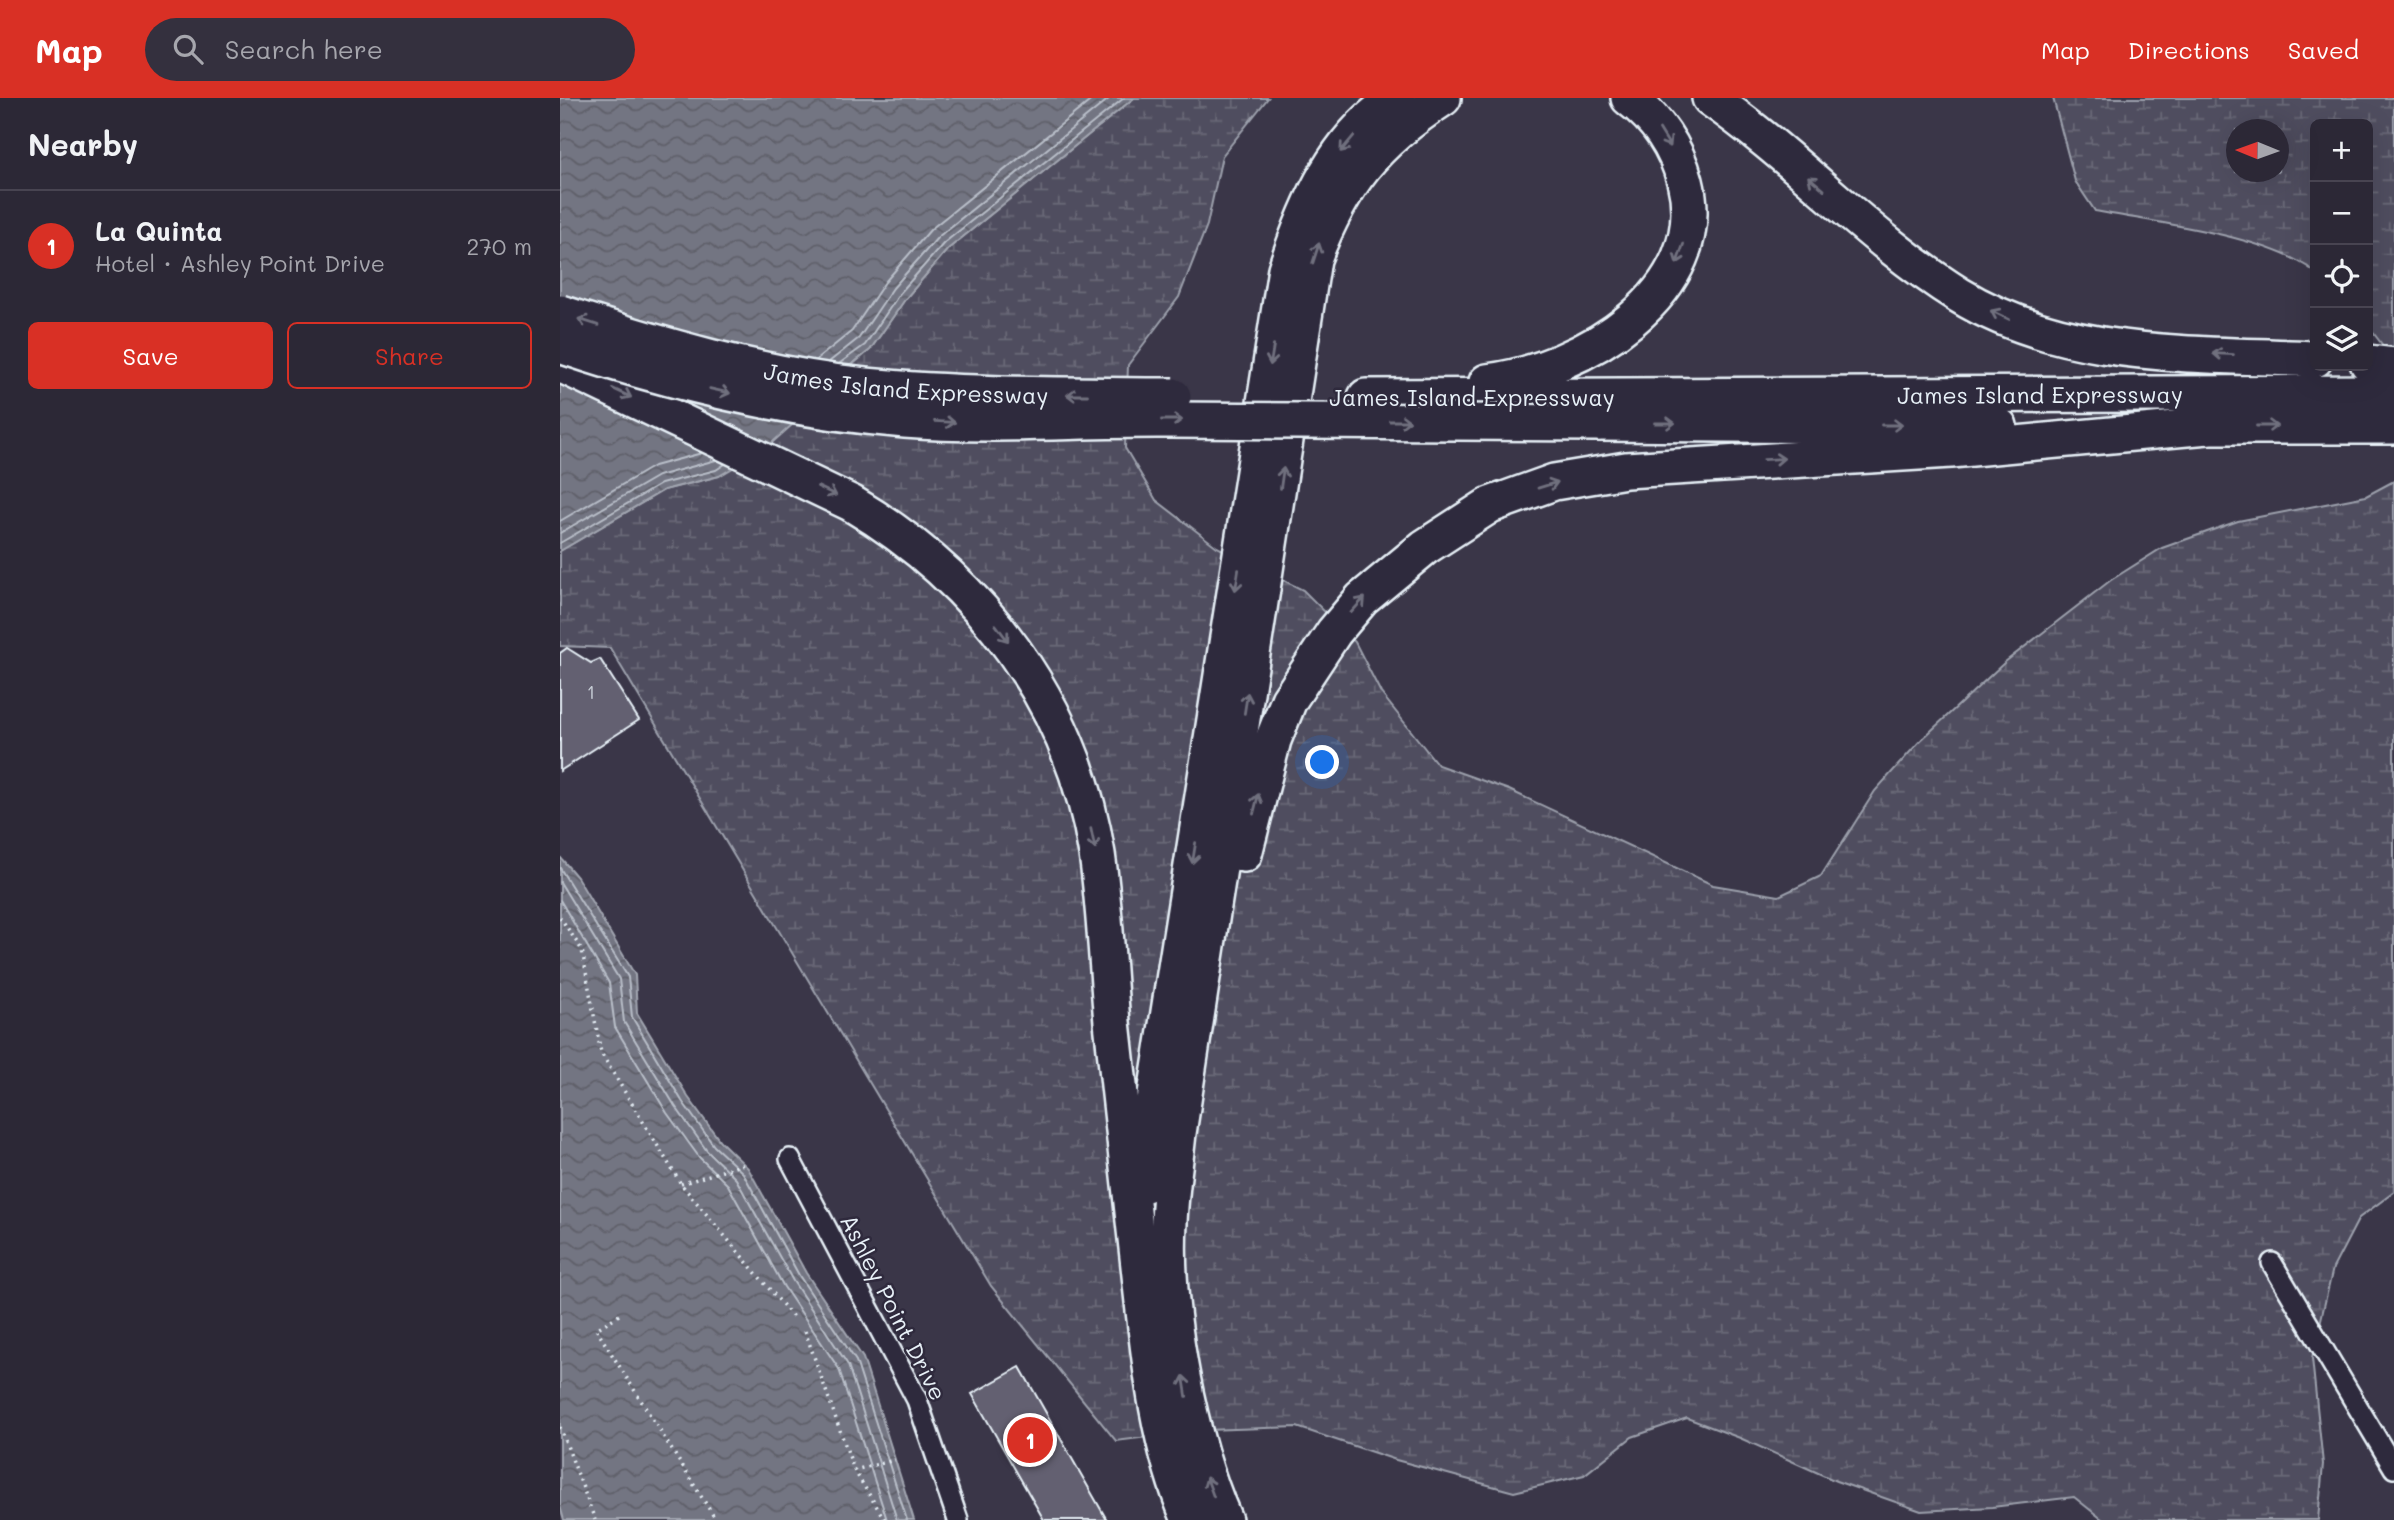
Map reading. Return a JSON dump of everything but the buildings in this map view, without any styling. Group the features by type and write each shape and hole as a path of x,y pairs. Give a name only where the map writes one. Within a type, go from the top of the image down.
{"highway":[{"path":"1145,1321 1144,1208 1149,1139 1286,269 1302,222 1321,180 1344,146 1379,109 1396,98"},
{"path":"1190,1520 1168,1225 1178,1133 1313,260 1328,221 1348,184 1407,121 1443,98"},
{"path":"1366,397 1524,377 1572,358 1600,342 1660,292 1675,268 1685,242 1690,214 1686,187 1681,166 1665,136 1647,111 1629,98"},
{"path":"1710,98 1741,119 1896,250 1960,295 2007,319 2079,341 2125,349 2310,359"},
{"name":"James Island Expressway","path":"560,313 666,347 863,386 998,394 1366,397 2394,393"},
{"name":"James Island Expressway","path":"560,345 644,373 740,396 905,420 970,423 1150,420 2394,426"},
{"path":"560,364 851,502 892,527 954,579 989,616 1043,694 1064,738 1084,794 1097,855 1152,1384 1184,1456 1224,1520"},
{"path":"2373,364 2394,366"},
{"path":"1178,1133 1256,801 1273,740 1289,700 1334,632 1362,598 1425,547 1490,505 1554,482 1626,470 1951,450 2208,426"}],"street":[{"name":"Ashley Point Drive","path":"790,1159 917,1400 958,1520"},
{"path":"2272,1263 2394,1468"}],"path":[{"path":"560,917 582,950 601,1053 681,1184 793,1317"},
{"path":"681,1184 744,1164"},
{"path":"619,1315 596,1329 716,1520"},
{"path":"805,1331 854,1470 885,1520"},
{"path":"560,1427 595,1520"},
{"path":"854,1470 895,1460"}],"green space":[{"path":"1134,98 1268,98 1222,156 1207,225 1179,297 1128,365 1125,448 1156,500 1217,547 1303,590 1355,642 1381,693 1438,765 1509,790 1713,885 1779,896 1821,876 1875,791 1919,742 2005,662 2111,580 2162,548 2238,521 2366,496 2394,481 2394,1192 2359,1218 2333,1268 2312,1358 2323,1464 2318,1520 2103,1520 2074,1497 1992,1507 1921,1511 1836,1481 1740,1438 1687,1418 1632,1437 1584,1475 1514,1492 1396,1460 1297,1427 1205,1430 1116,1441 991,1286 610,648 560,646 560,551 664,490 719,476 870,350 906,298 948,249"},
{"path":"2053,98 2394,98 2394,369 2384,347 2373,333 2373,119 2310,119 2310,269 2294,259 2240,240 2095,211 2075,181"}],"water":[{"path":"560,98 1134,98 948,249 906,298 870,350 834,378 802,416 765,449 719,476 664,490 560,551"},
{"path":"560,857 577,877 635,975 637,1013 688,1097 720,1141 748,1168 806,1273 863,1358 914,1520 564,1520 560,1506"}],"place":[{"name":"La Quinta","path":"1030,1440"}]}
